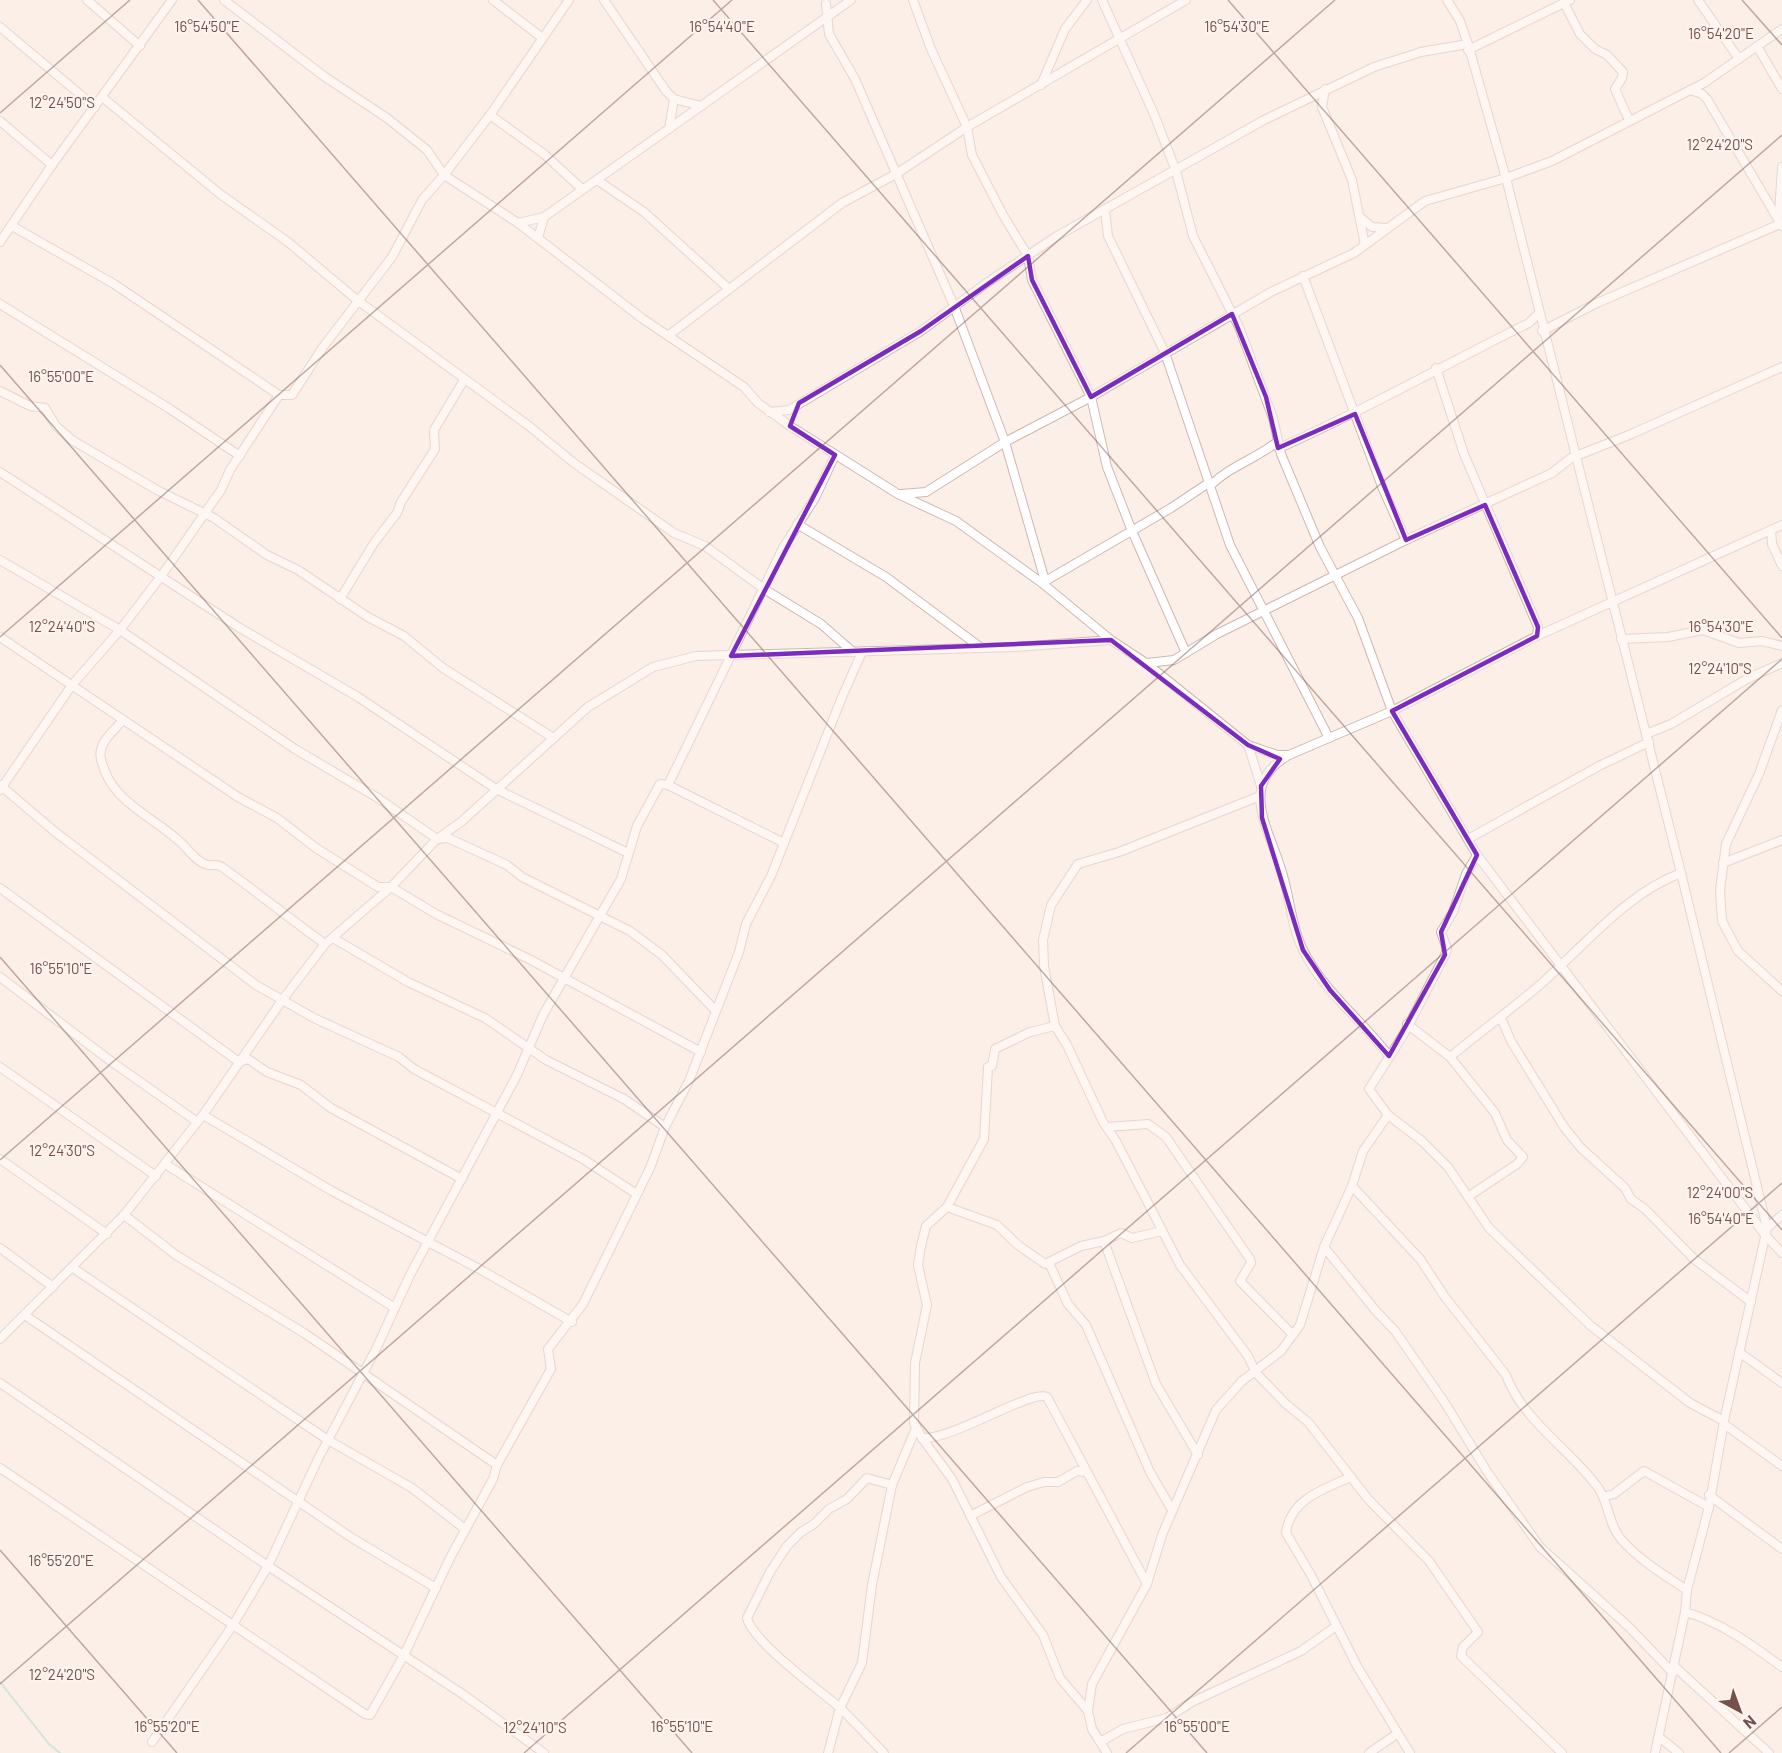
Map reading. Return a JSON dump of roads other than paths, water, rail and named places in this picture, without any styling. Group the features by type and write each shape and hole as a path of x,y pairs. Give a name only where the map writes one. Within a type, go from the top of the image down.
{"street":[{"path":"87,0 140,46"},
{"path":"0,242 52,165 172,0"},
{"path":"224,0 427,150 444,175 518,223 605,291 744,387 770,412 898,494 956,521 1044,582 1111,640 1146,663 1248,745 1266,752 1290,755"},
{"path":"493,0 541,37"},
{"path":"12,226 114,284 279,395 292,395 357,300 392,257 422,200 444,175 536,52 541,37 569,0"},
{"path":"604,0 674,99 701,106"},
{"path":"518,223 544,217 851,0"},
{"path":"913,0 931,49 967,127 972,155 1002,214 1028,256 1032,280 1091,397 1107,467 1132,531 1186,653"},
{"path":"1041,86 1065,30 1087,0"},
{"path":"1102,0 1154,114 1176,171 1192,236 1232,314 1266,397 1279,448 1334,576 1358,618 1392,711 1477,855 1782,1253"},
{"path":"669,335 814,222 896,174 967,127 1041,86 1185,0"},
{"path":"1447,0 1460,21 1506,178 1538,314 1682,873 1766,1232 1709,1494 1709,1508 1687,1590 1674,1670 1655,1753"},
{"path":"1698,0 1739,59"},
{"path":"824,2 837,9"},
{"path":"824,2 829,34 855,79 954,306 1005,442 1044,582"},
{"path":"770,412 789,410 921,331 1058,236 1307,98 1374,68 1421,52 1468,47 1561,3 1580,34 1595,50 1608,55 1623,72 1615,89 1629,120"},
{"path":"816,26 829,34"},
{"path":"0,27 95,107"},
{"path":"898,494 926,492 1005,442 1091,397 1232,314 1365,245 1425,201 1506,178 1552,161 1690,90 1782,30"},
{"path":"1758,46 1782,89"},
{"path":"1325,89 1322,106 1352,180 1365,245"},
{"path":"1690,90 1702,93 1707,99 1779,214"},
{"path":"102,98 220,194 288,242 357,300 623,498 674,532 705,546 764,589 821,624 858,652"},
{"path":"1307,98 1322,106"},
{"path":"669,129 674,99"},
{"path":"490,114 544,154 582,189"},
{"path":"0,121 52,165"},
{"path":"1529,323 1542,328 1781,225 1779,214 1782,167"},
{"path":"597,180 644,212 729,289"},
{"path":"1105,210 1108,236 1165,352 1230,545 1329,738"},
{"path":"1360,216 1372,227 1386,228"},
{"path":"538,238 544,217"},
{"path":"1303,276 1383,489 1406,540"},
{"path":"0,304 194,424 240,456"},
{"path":"1044,582 1211,484 1222,475 1263,453 1355,414 1436,368 1529,323 1538,314"},
{"path":"1146,663 1174,660 1217,634 1264,613 1406,540 1552,473 1575,457 1782,367"},
{"path":"1436,368 1464,454 1510,557 1537,631"},
{"path":"340,599 435,449 434,430 464,380"},
{"path":"0,391 30,406 45,408 56,426 72,441 204,514 267,555 298,570 340,599 404,636 443,668 552,737"},
{"path":"279,395 254,430 204,514 162,575 120,630 72,685 1,787 54,831 233,968 314,1018 341,1028 399,1057 414,1069 583,1159 635,1193"},
{"path":"790,426 799,403"},
{"path":"668,785 764,589 797,524 815,498 835,454"},
{"path":"1567,463 1577,467"},
{"path":"0,472 162,575 240,628 358,697 496,789 628,853"},
{"path":"1207,472 1222,475"},
{"path":"797,524 886,577 981,647"},
{"path":"1261,786 1277,762 1392,711 1537,631 1547,632 1782,525"},
{"path":"1771,530 1772,544 1782,566"},
{"path":"0,561 120,630 295,749 378,798 437,839 448,838 507,865 522,877 630,931 662,955 715,1010"},
{"path":"1622,639 1668,637 1703,630 1738,643 1762,641 1782,646"},
{"path":"0,637 238,797 277,818 336,861 378,887 391,887 436,914 529,959 563,980 701,1052"},
{"path":"0,1340 124,1215 165,1164 325,944 391,887 437,839 552,737 613,689 653,667 696,656 858,652 1111,640"},
{"path":"0,1468 365,1714 370,1715 404,1655 465,1529 493,1479 497,1465 551,1369 548,1349 562,1329 572,1322 614,1242 635,1193 650,1168 665,1127 701,1052 715,1010 739,952 746,924 771,876 858,652"},
{"path":"1467,838 1782,663"},
{"path":"1782,710 1759,774 1726,844 1723,863 1722,921 1738,951 1782,992"},
{"path":"123,720 103,743 100,754 111,784 120,795 146,818 176,837 202,863 220,866 325,944"},
{"path":"1248,745 1261,786 1262,818 1281,867 1303,950 1330,990 1375,1037 1389,1056"},
{"path":"152,1742 233,1625 268,1566 328,1440 530,1047 543,1015 621,879 637,826 660,784 668,785 784,843"},
{"path":"1260,796 1128,848 1078,864 1051,905 1044,928 1043,960 1054,1026 1067,1045 1102,1122 1107,1127 1180,1265 1248,1356 1256,1373 1286,1404 1308,1422 1368,1499 1428,1561 1478,1632 1462,1647 1461,1656 1562,1753"},
{"path":"1723,863 1782,840"},
{"path":"1477,855 1466,874 1454,912 1441,932 1447,949 1445,956 1370,1089 1388,1115 1431,1149 1469,1196 1489,1228 1591,1326 1690,1402 1724,1422 1782,1466"},
{"path":"1450,1057 1501,1018 1639,896 1668,878 1682,873"},
{"path":"0,888 239,1062"},
{"path":"333,938 408,982 485,1018 566,1072 643,1110 665,1127"},
{"path":"0,977 112,1062 199,1118 572,1322"},
{"path":"1501,1018 1511,1041 1564,1127 1581,1148 1625,1188 1631,1199 1645,1209 1694,1259 1751,1302"},
{"path":"1407,1024 1450,1057 1495,1113 1507,1140 1523,1157 1517,1164 1469,1196"},
{"path":"1054,1026 1030,1032 995,1049 992,1066 988,1067 984,1139 947,1207 926,1226 919,1255 920,1274 927,1305 915,1363 913,1417 922,1438 952,1479 1001,1577 1042,1635 1060,1678 1088,1711"},
{"path":"239,1062 249,1059 267,1072 301,1085 331,1108 462,1179"},
{"path":"0,1067 156,1176"},
{"path":"1107,1753 1092,1729 1088,1711 1092,1684 1147,1584 1172,1510 1222,1400 1242,1381 1256,1373 1281,1351 1300,1325 1318,1274 1324,1247 1352,1186 1363,1151 1388,1115"},
{"path":"1107,1127 1148,1124 1166,1137 1250,1259 1251,1263 1240,1281 1293,1335"},
{"path":"0,1159 107,1234"},
{"path":"165,1164 395,1308"},
{"path":"1352,1186 1420,1260 1445,1297 1506,1376 1509,1386 1520,1401 1590,1478 1603,1497 1620,1538 1644,1561 1687,1590"},
{"path":"947,1207 997,1225 1042,1263 1048,1263 1081,1246 1104,1242 1121,1233 1132,1238 1162,1231"},
{"path":"124,1215 176,1255 304,1333 362,1375 452,1432 497,1465"},
{"path":"1766,1232 1782,1215"},
{"path":"1104,1242 1156,1384 1198,1455"},
{"path":"1324,1247 1401,1338 1488,1473 1540,1547 1768,1753"},
{"path":"0,1248 53,1287"},
{"path":"1048,1263 1068,1304 1086,1325 1150,1472 1172,1510"},
{"path":"73,1268 328,1440 412,1488 465,1529"},
{"path":"26,1316 352,1538 436,1588"},
{"path":"1739,1352 1782,1383"},
{"path":"0,1383 268,1566 404,1655 544,1753"},
{"path":"922,1438 938,1437 954,1432 1003,1408 1044,1395 1051,1400 1086,1472 1147,1584"},
{"path":"828,1753 840,1708 862,1663 872,1585 892,1485 916,1428"},
{"path":"970,1516 1027,1487 1044,1482 1058,1482 1080,1470 1086,1472"},
{"path":"1603,1497 1614,1494 1644,1471 1709,1508"},
{"path":"1351,1477 1311,1495 1295,1508 1287,1524 1286,1533 1311,1575 1335,1627 1410,1753"},
{"path":"884,1753 840,1708 768,1646 751,1628 747,1618 770,1572 795,1537 814,1524 829,1509 847,1499 867,1478 892,1485"},
{"path":"1709,1494 1782,1549"},
{"path":"1685,1612 1705,1618 1729,1631 1782,1667"},
{"path":"1100,1742 1123,1729 1167,1718 1192,1702 1301,1651 1335,1627"},
{"path":"1369,1753 1397,1734"},
{"path":"1659,1737 1679,1753"}],"waterway":[{"path":"0,1682 49,1744 60,1753"}]}
